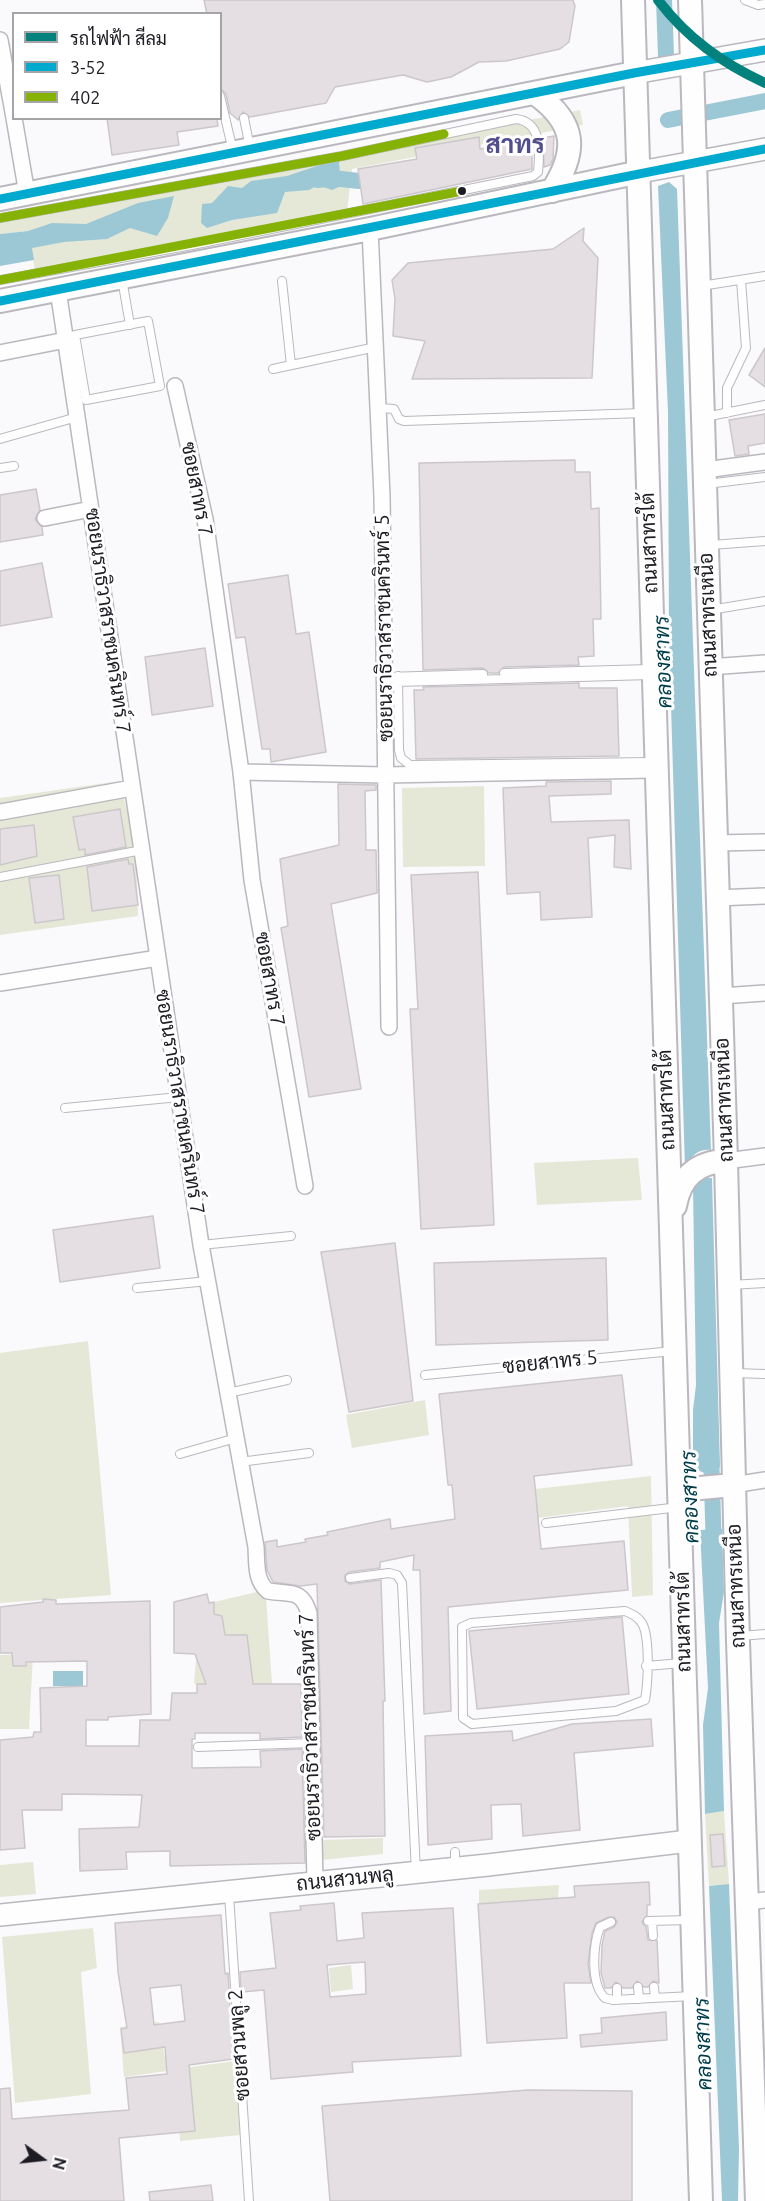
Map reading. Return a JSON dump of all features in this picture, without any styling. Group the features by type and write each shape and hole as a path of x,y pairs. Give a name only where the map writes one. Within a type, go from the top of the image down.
{"main road":[{"name":"ถนนสาทรใต้","path":"633,0 634,73 640,172 644,413 670,1230 685,1495 683,1663 701,2201"},
{"name":"ถนนสาทรเหนือ","path":"690,0 716,898 726,1161 731,1373 727,1485 756,1901 757,2201"},
{"path":"0,199 536,94 692,61 765,50"},
{"path":"536,94 556,108 568,134 566,169 552,191"},
{"path":"0,301 122,279 640,172 765,149"},
{"path":"670,1230 676,1199 685,1178 693,1170 710,1162 726,1161"},
{"path":"685,1495 727,1485"},
{"name":"ถนนสวนพลู","path":"0,1915 416,1872 455,1860 689,1841"}],"street":[{"path":"0,40 12,107"},
{"path":"14,120 27,194"},
{"name":"ซอยนราธิวาสราชนครินทร์ 5","path":"370,229 392,679 385,775 389,1027"},
{"name":"ซอยนราธิวาสราชนครินทร์ 7","path":"58,290 201,1245 259,1581 268,1591 299,1595 304,1599 309,1613 315,1882"},
{"path":"0,353 66,340"},
{"name":"ซอยสาทร 7","path":"175,386 205,519 241,772 252,880 305,1186"},
{"path":"705,477 765,462"},
{"path":"45,518 91,509"},
{"path":"710,667 765,663"},
{"path":"241,772 385,775 655,766"},
{"path":"1,812 132,788"},
{"path":"715,843 765,842"},
{"path":"716,898 765,896"},
{"path":"0,983 158,958"},
{"path":"721,996 765,993"},
{"path":"726,1161 765,1156"},
{"path":"727,1485 765,1480"}],"lane":[{"path":"745,0 758,5 765,4"},
{"path":"222,101 242,151"},
{"path":"242,151 244,118"},
{"path":"0,218 342,156 516,119 530,123 537,137 539,163 538,172 533,176 192,245 0,280"},
{"path":"700,286 765,276"},
{"path":"122,279 130,325"},
{"path":"727,412 727,388 746,348 741,280"},
{"path":"282,281 291,365"},
{"path":"148,321 160,386 86,400 75,335 130,325 148,321"},
{"path":"273,369 376,347"},
{"path":"703,417 765,405"},
{"path":"379,408 394,409 399,419 404,420 644,413"},
{"path":"0,439 77,417"},
{"path":"0,468 14,466"},
{"path":"705,477 765,477"},
{"path":"706,546 765,541"},
{"path":"708,610 765,601"},
{"path":"653,672 392,679 399,710 399,750 401,758 410,765 655,766"},
{"path":"0,877 142,850"},
{"path":"65,1108 179,1097"},
{"path":"201,1245 291,1236"},
{"path":"137,1288 208,1281"},
{"path":"729,1285 765,1283"},
{"name":"ซอยสาทร 5","path":"425,1375 675,1350"},
{"path":"731,1373 765,1374"},
{"path":"228,1393 287,1380"},
{"path":"180,1454 236,1438"},
{"path":"240,1462 309,1453"},
{"path":"546,1523 685,1495"},
{"path":"350,1578 389,1573 397,1575 402,1583 416,1872"},
{"path":"625,1611 634,1614 643,1625 646,1666 645,1700 627,1708 472,1724 464,1718 461,1636 462,1627 471,1623 625,1611"},
{"path":"738,1636 765,1634"},
{"path":"646,1666 683,1663"},
{"path":"198,1747 311,1743"},
{"name":"ซอยสวนพลู 2","path":"229,1890 249,2201"},
{"path":"653,1936 650,1921 692,1920"},
{"path":"611,1922 600,1927 596,1938 596,1985 605,1998 616,2000 694,1996"},
{"path":"638,1987 639,1999"},
{"path":"654,1987 654,1998"},
{"path":"616,2000 617,1988"}],"green space":[{"path":"580,110 583,125 352,169 347,211 35,271 28,231 0,234 0,223"},
{"path":"120,781 136,851 138,916 0,935 0,798"},
{"path":"484,786 485,866 403,867 402,788"},
{"path":"638,1158 642,1200 537,1205 534,1163"},
{"path":"88,1341 111,1595 0,1603 0,1353"},
{"path":"425,1400 429,1435 352,1448 346,1415"},
{"path":"651,1476 653,1595 632,1597 628,1506 538,1518 535,1489"},
{"path":"257,1592 266,1597 272,1684 194,1684 196,1659 206,1655 209,1672 251,1666 247,1635 225,1635 222,1617 214,1614 214,1602"},
{"path":"33,1654 29,1729 0,1729 0,1655"},
{"path":"724,1811 729,1884 709,1886 705,1814"},
{"path":"383,1838 383,1854 321,1860 321,1840"},
{"path":"33,1862 36,1894 0,1897 0,1865"},
{"path":"559,1885 558,1898 479,1904 479,1890"},
{"path":"93,1928 97,1968 81,1972 91,2094 15,2103 2,1937"},
{"path":"351,1965 353,1989 331,1992 329,1968"},
{"path":"159,2022 167,2071 124,2077 120,2027"},
{"path":"235,2061 240,2135 180,2141 176,2069"}],"water":[{"path":"335,160 339,161 341,186 332,190 318,185 309,190 285,192 277,213 232,220 207,228 201,223 202,204 212,203 228,186 242,188 251,181 287,176"},
{"path":"669,182 677,189 711,1150 702,1150 695,1154 685,1169 669,639 668,412 658,186"},
{"path":"174,196 168,218 157,236 130,228 107,239 64,242 32,248 34,260 0,266 0,234 28,231 52,223 86,224 138,203"},
{"path":"705,1178 712,1178 720,1467 709,1475 693,1468 693,1410 696,1385 693,1187"},
{"path":"722,1529 724,1592 719,1623 724,1811 705,1814 703,1725 708,1688 700,1530"},
{"path":"53,1671 83,1671 83,1686 53,1686"},
{"path":"729,1884 739,2149 738,2201 722,2201 709,1886"}],"building":[{"path":"204,0 573,0 575,6 569,42 560,49 506,61 479,62 451,77 427,82 403,75 335,87 326,103 250,117 243,112 238,120 230,113 226,94 222,90 222,12 207,12"},
{"path":"107,120 217,120 218,126 177,132 179,145 112,155"},
{"path":"554,136 553,159 550,165 544,167 543,138"},
{"path":"479,137 480,149 532,140 532,169 363,204 358,169 417,159 415,148"},
{"path":"584,228 583,241 598,258 592,378 412,379 425,341 393,336 395,299 392,280 408,263 553,249"},
{"path":"765,348 765,387 749,375"},
{"path":"765,414 765,443 748,446 749,454 735,456 729,420"},
{"path":"575,460 575,472 590,472 591,509 599,508 601,619 593,619 594,656 578,657 579,665 504,667 498,673 489,673 483,668 423,670 419,463"},
{"path":"36,489 40,510 35,519 42,527 43,535 0,542 0,495"},
{"path":"42,563 52,617 0,626 0,571"},
{"path":"288,575 296,634 309,632 326,752 271,762 270,749 262,749 245,637 236,638 228,584"},
{"path":"205,648 213,706 152,715 145,657"},
{"path":"579,683 579,688 617,688 619,756 416,759 414,690 424,690 423,687"},
{"path":"611,781 611,794 549,796 551,822 629,820 631,869 614,867 615,835 588,838 592,917 541,920 540,892 507,894 503,788 546,786 546,782"},
{"path":"338,784 376,785 376,790 365,791 366,850 376,850 377,893 331,904 361,1089 309,1097 281,928 288,926 280,859 339,845"},
{"path":"120,809 126,847 85,855 85,849 79,850 73,817"},
{"path":"34,825 37,856 0,865 0,829"},
{"path":"128,859 129,864 133,864 138,905 92,911 87,867"},
{"path":"478,872 494,1225 421,1229 410,1009 418,1009 411,875"},
{"path":"59,875 64,919 35,923 29,878"},
{"path":"153,1216 160,1268 60,1282 53,1230"},
{"path":"395,1243 413,1401 349,1412 321,1252"},
{"path":"606,1258 608,1340 436,1345 434,1263"},
{"path":"622,1375 632,1465 534,1476 541,1549 624,1541 628,1590 448,1607 451,1711 424,1714 420,1570 413,1570 414,1555 380,1562 380,1568 349,1572 345,1575 345,1581 350,1584 381,1580 385,1701 383,1701 385,1836 324,1837 317,1584 300,1586 273,1582 267,1570 265,1542 277,1540 277,1547 306,1542 305,1539 328,1535 327,1532 390,1519 391,1529 455,1519 452,1485 448,1485 439,1394"},
{"path":"207,1594 209,1603 214,1602 214,1614 222,1616 225,1635 247,1635 253,1684 301,1684 302,1737 260,1739 260,1733 195,1733 195,1739 192,1739 192,1768 261,1767 260,1751 302,1749 305,1863 170,1866 170,1851 126,1852 127,1869 80,1871 79,1829 139,1827 142,1795 62,1794 62,1810 22,1810 25,1848 0,1850 0,1740 33,1737 34,1732 41,1732 40,1688 87,1686 87,1661 26,1662 26,1666 13,1666 12,1653 0,1653 0,1607 43,1602 43,1599 56,1600 56,1604 150,1601 151,1714 108,1717 108,1720 86,1720 86,1746 139,1746 140,1720 170,1720 172,1693 197,1693 197,1684 206,1684 195,1654 174,1653 174,1602"},
{"path":"622,1617 629,1694 477,1709 469,1631"},
{"path":"651,1719 653,1746 574,1753 580,1830 523,1836 521,1804 491,1805 492,1839 428,1845 425,1736 512,1731 513,1741 572,1724"},
{"path":"723,1834 725,1866 712,1867 710,1835"},
{"path":"649,1882 650,1905 647,1905 647,1915 642,1922 646,1927 648,1940 657,1940 659,1983 653,1981 648,1987 644,1987 637,1981 632,1988 623,1988 616,1982 611,1988 605,1988 601,1973 602,1945 605,1931 614,1927 617,1922 614,1917 609,1917 596,1923 592,1933 588,1964 591,1983 564,1983 567,2038 487,2043 478,1904 575,1897 574,1886"},
{"path":"334,1903 337,1941 364,1938 362,1913 453,1908 461,2056 352,2062 353,2072 271,2079 264,1990 241,1992 240,1972 276,1968 270,1913 301,1910 300,1906","holes":["365,1962 366,1994 330,1997 327,1965"]},
{"path":"221,1915 225,1974 228,1973 233,2059 189,2065 195,2131 119,2138 124,2201 0,2201 0,2089 10,2088 12,2119 129,2110 126,2078 167,2074 165,2047 124,2053 121,2029 127,2028 118,1972 115,1923","holes":["181,1985 185,2021 154,2025 150,1988"]},
{"path":"666,2012 667,2040 581,2047 580,2035 602,2033 601,2018"},
{"path":"528,2090 632,2091 632,2201 330,2201 322,2106"},
{"path":"211,2185 213,2201 150,2201 149,2192"}],"waterway":[{"name":"คลองสาทร","path":"664,0 666,56"},
{"path":"668,120 765,101"},
{"path":"318,180 332,178 359,181"},
{"name":"คลองสาทร","path":"711,1451 714,1551"}],"metro line":[{"name":"สีลม","path":"658,0 693,38 734,67 765,83"}],"transit line":[{"name":"3-52","path":"0,199 634,73 765,50"},
{"name":"402","path":"0,218 342,156 444,134"},
{"name":"3-52","path":"0,301 765,149"},
{"name":"402","path":"0,280 462,191"}],"district":[{"name":"สาทร","path":"515,144"}]}
